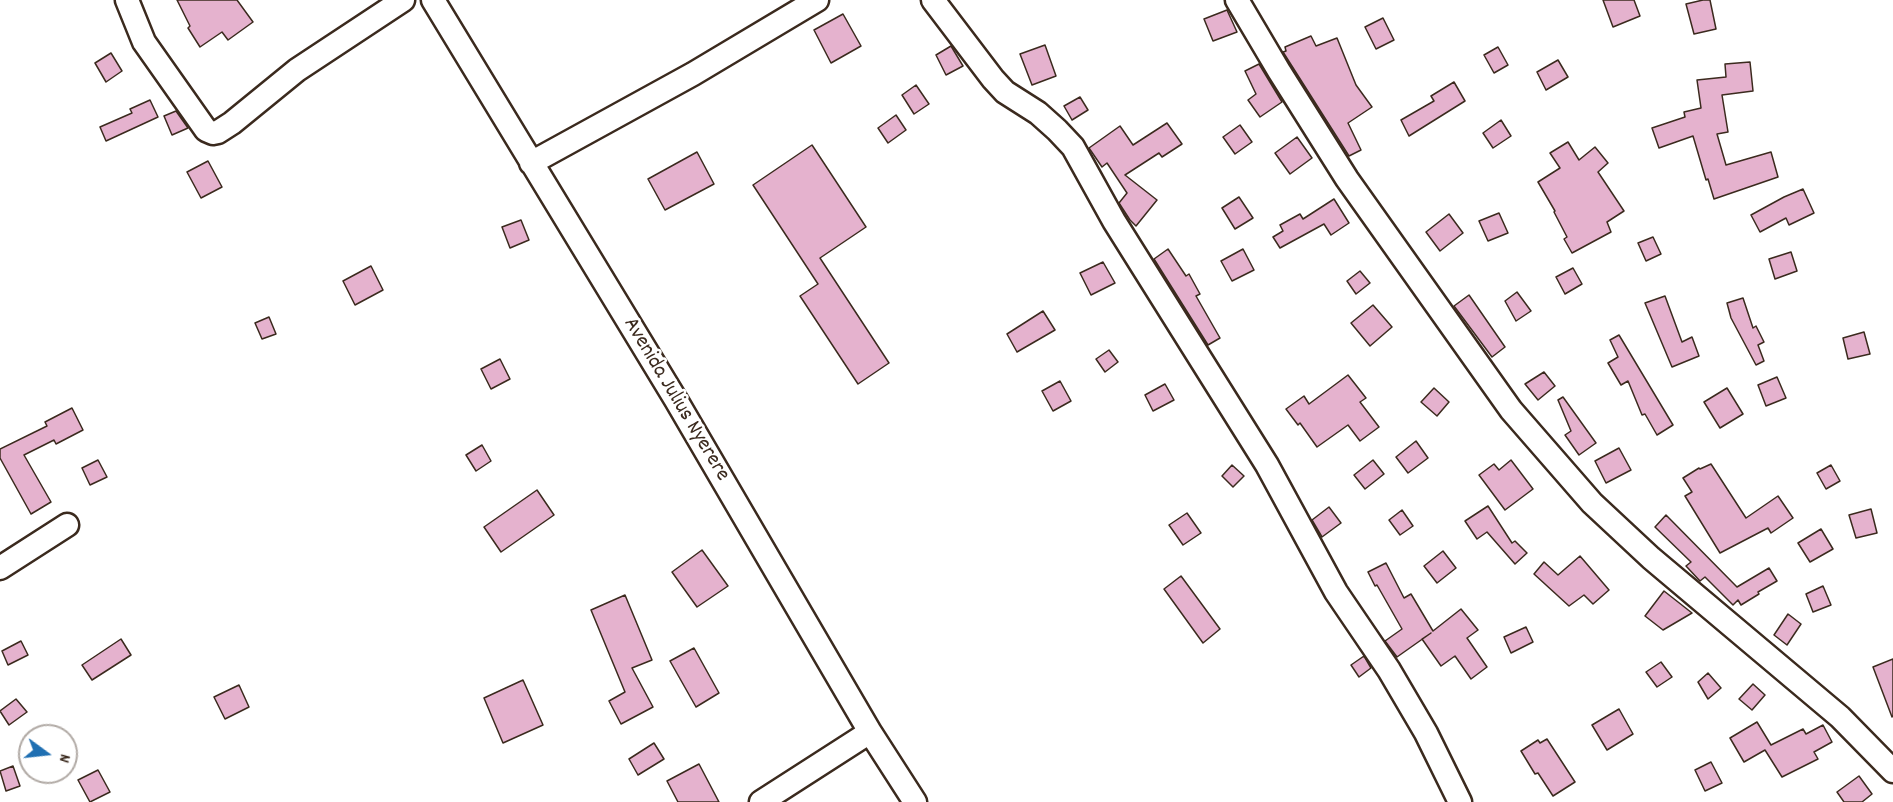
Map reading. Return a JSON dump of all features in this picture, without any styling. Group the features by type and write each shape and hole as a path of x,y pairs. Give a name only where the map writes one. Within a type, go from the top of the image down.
{"street":[{"path":"128,0 144,42 206,130 213,133 232,123 297,70 403,0"},
{"name":"Avenida Julius Nyerere","path":"433,0 676,400 870,732 915,802"},
{"path":"531,163 693,74 817,0"},
{"path":"933,0 1005,92 1044,118 1073,147 1114,221 1267,465 1336,592 1389,670 1426,733 1460,802"},
{"path":"1237,0 1347,179 1510,410 1592,503 1651,558 1840,717 1893,771"},
{"path":"0,568 67,525"},
{"path":"761,802 870,732"}],"building":[{"path":"177,0 237,0 253,22 228,40 222,32 200,47 188,28 190,26"},
{"path":"1603,0 1634,0 1640,16 1613,27"},
{"path":"1710,0 1716,29 1694,34 1686,4"},
{"path":"1227,10 1237,32 1213,41 1204,19"},
{"path":"843,14 861,46 831,63 814,30"},
{"path":"1383,18 1394,40 1376,49 1365,27"},
{"path":"1311,36 1316,46 1337,38 1356,85 1372,107 1348,123 1361,150 1349,156 1283,52 1286,51 1285,47"},
{"path":"1045,45 1056,76 1032,85 1020,54"},
{"path":"951,46 963,66 946,75 936,55"},
{"path":"1498,47 1508,65 1494,73 1484,55"},
{"path":"111,53 122,71 106,82 95,63"},
{"path":"1558,60 1568,77 1546,90 1537,72"},
{"path":"1750,62 1753,91 1722,95 1728,132 1717,134 1726,165 1771,152 1778,177 1714,199 1693,136 1659,148 1652,128 1685,117 1684,112 1701,108 1697,80 1726,77 1725,64"},
{"path":"1259,64 1282,102 1260,117 1248,100 1256,94 1245,71"},
{"path":"1454,82 1465,101 1409,136 1401,120 1434,101 1431,96"},
{"path":"916,85 929,104 914,114 902,95"},
{"path":"1080,97 1088,110 1072,120 1064,106"},
{"path":"150,100 158,117 106,141 100,127 132,113 130,109"},
{"path":"176,111 188,128 172,135 164,116"},
{"path":"896,115 906,130 888,143 878,128"},
{"path":"1501,120 1511,136 1493,148 1483,133"},
{"path":"1167,123 1182,144 1162,157 1159,153 1125,175 1157,200 1136,226 1119,203 1127,193 1107,163 1102,167 1089,148 1120,126 1133,145"},
{"path":"1240,125 1252,142 1235,154 1223,137"},
{"path":"1297,137 1312,158 1290,174 1275,153"},
{"path":"1568,142 1579,160 1595,147 1608,163 1598,172 1624,211 1607,222 1611,232 1572,253 1564,239 1567,237 1555,211 1538,182 1560,168 1550,153"},
{"path":"812,145 866,227 820,258 889,363 858,384 800,296 818,284 753,185"},
{"path":"697,152 714,184 665,210 648,179"},
{"path":"208,161 222,187 201,198 187,172"},
{"path":"1803,189 1814,213 1789,225 1786,218 1760,232 1751,215"},
{"path":"1239,197 1253,218 1235,229 1222,208"},
{"path":"1334,199 1349,223 1331,235 1324,224 1280,248 1273,237 1283,231 1280,225 1300,214 1303,219"},
{"path":"1499,213 1508,233 1488,241 1479,221"},
{"path":"1449,214 1463,233 1440,251 1426,232"},
{"path":"521,220 529,240 510,248 502,227"},
{"path":"1653,237 1661,254 1646,261 1638,243"},
{"path":"1168,249 1186,276 1189,274 1200,294 1196,296 1220,338 1208,345 1154,259"},
{"path":"1243,249 1254,270 1232,281 1221,261"},
{"path":"1791,252 1797,271 1775,279 1769,259"},
{"path":"1103,262 1115,283 1091,295 1080,273"},
{"path":"371,266 383,290 355,305 343,281"},
{"path":"1573,268 1582,284 1565,294 1556,277"},
{"path":"1360,271 1370,283 1356,294 1347,281"},
{"path":"1517,292 1531,311 1516,321 1505,301"},
{"path":"1469,295 1505,347 1492,357 1454,306"},
{"path":"1665,296 1682,342 1692,337 1699,356 1672,367 1645,303"},
{"path":"1743,298 1753,328 1756,326 1764,342 1758,345 1764,361 1756,365 1731,318 1727,303"},
{"path":"1373,305 1392,327 1370,346 1351,323"},
{"path":"1043,311 1055,330 1017,352 1007,334"},
{"path":"269,317 276,334 262,339 255,323"},
{"path":"1864,332 1870,354 1848,359 1843,338"},
{"path":"1619,335 1673,425 1657,435 1645,414 1642,415 1628,381 1621,385 1608,363 1618,357 1610,340"},
{"path":"1109,350 1118,362 1105,372 1096,359"},
{"path":"500,359 510,379 491,389 481,369"},
{"path":"1544,372 1555,386 1538,400 1525,384"},
{"path":"1348,375 1366,398 1360,402 1379,427 1360,441 1348,425 1317,447 1300,423 1298,425 1286,409 1304,396 1309,404"},
{"path":"1777,377 1786,398 1766,406 1758,385"},
{"path":"1060,381 1071,401 1053,411 1042,391"},
{"path":"1165,384 1174,400 1153,411 1145,395"},
{"path":"1434,388 1449,402 1437,416 1421,402"},
{"path":"1727,388 1743,414 1720,428 1704,402"},
{"path":"1563,397 1596,443 1579,455 1565,435 1571,431 1558,400"},
{"path":"72,408 83,430 56,444 54,440 24,455 51,502 31,514 0,458 0,449 47,426 45,422"},
{"path":"1416,441 1428,458 1408,473 1396,457"},
{"path":"482,445 491,461 476,471 466,455"},
{"path":"1619,448 1631,470 1606,483 1595,461"},
{"path":"98,460 107,477 90,485 82,468"},
{"path":"1373,460 1384,474 1365,489 1354,475"},
{"path":"1511,460 1533,489 1505,510 1479,475 1494,464 1499,470"},
{"path":"1711,464 1746,518 1778,496 1793,518 1771,533 1768,528 1720,553 1685,496 1692,492 1683,478"},
{"path":"1232,465 1244,476 1233,487 1222,476"},
{"path":"1831,465 1840,481 1826,489 1817,473"},
{"path":"537,490 554,515 501,552 484,527"},
{"path":"1488,506 1512,543 1515,541 1527,553 1515,564 1487,532 1477,539 1465,521"},
{"path":"1329,507 1341,523 1322,537 1312,520"},
{"path":"1871,509 1877,533 1856,538 1849,515"},
{"path":"1402,510 1413,526 1400,535 1389,520"},
{"path":"1187,513 1201,533 1183,545 1169,525"},
{"path":"1666,515 1737,587 1769,568 1777,581 1741,605 1738,600 1733,605 1705,577 1700,581 1686,566 1691,562 1655,527"},
{"path":"1821,529 1833,549 1810,562 1798,543"},
{"path":"702,550 728,586 697,607 672,572"},
{"path":"1443,551 1456,568 1437,583 1424,566"},
{"path":"1580,556 1609,590 1593,604 1584,595 1569,606 1534,574 1544,562 1558,575"},
{"path":"1386,563 1404,598 1411,594 1433,631 1461,609 1478,630 1467,638 1487,667 1471,679 1455,656 1441,666 1422,639 1397,657 1385,641 1402,629 1368,572"},
{"path":"1181,576 1220,629 1203,643 1164,589"},
{"path":"1823,586 1831,605 1813,612 1806,594"},
{"path":"1664,591 1692,613 1663,630 1645,616"},
{"path":"625,595 652,660 632,668 653,707 621,724 609,701 625,692 591,610"},
{"path":"1788,614 1801,624 1787,645 1774,635"},
{"path":"1526,627 1533,642 1511,653 1504,637"},
{"path":"121,639 131,655 92,680 82,665"},
{"path":"21,641 28,655 8,665 2,651"},
{"path":"694,648 719,693 696,707 670,661"},
{"path":"1364,656 1371,668 1359,677 1351,665"},
{"path":"1893,659 1893,716 1892,717 1873,667"},
{"path":"1661,662 1672,677 1657,687 1646,672"},
{"path":"1708,673 1721,688 1708,699 1698,682"},
{"path":"523,680 543,725 503,743 484,698"},
{"path":"1753,684 1765,695 1752,710 1739,699"},
{"path":"239,685 249,707 225,719 214,697"},
{"path":"16,699 27,712 9,725 0,711"},
{"path":"1619,709 1633,734 1607,750 1592,725"},
{"path":"1757,722 1771,745 1803,729 1806,734 1823,725 1832,742 1814,752 1818,759 1782,777 1765,750 1744,762 1730,738"},
{"path":"1547,739 1575,782 1553,796 1538,773 1535,774 1521,751 1538,740 1540,743"},
{"path":"654,743 664,759 638,775 629,759"},
{"path":"1711,762 1722,783 1705,791 1695,770"},
{"path":"699,764 719,802 678,802 667,781"},
{"path":"13,766 20,786 6,791 0,771"},
{"path":"98,770 110,792 90,802 78,780"},
{"path":"1859,776 1872,794 1862,802 1844,802 1837,792"}]}
